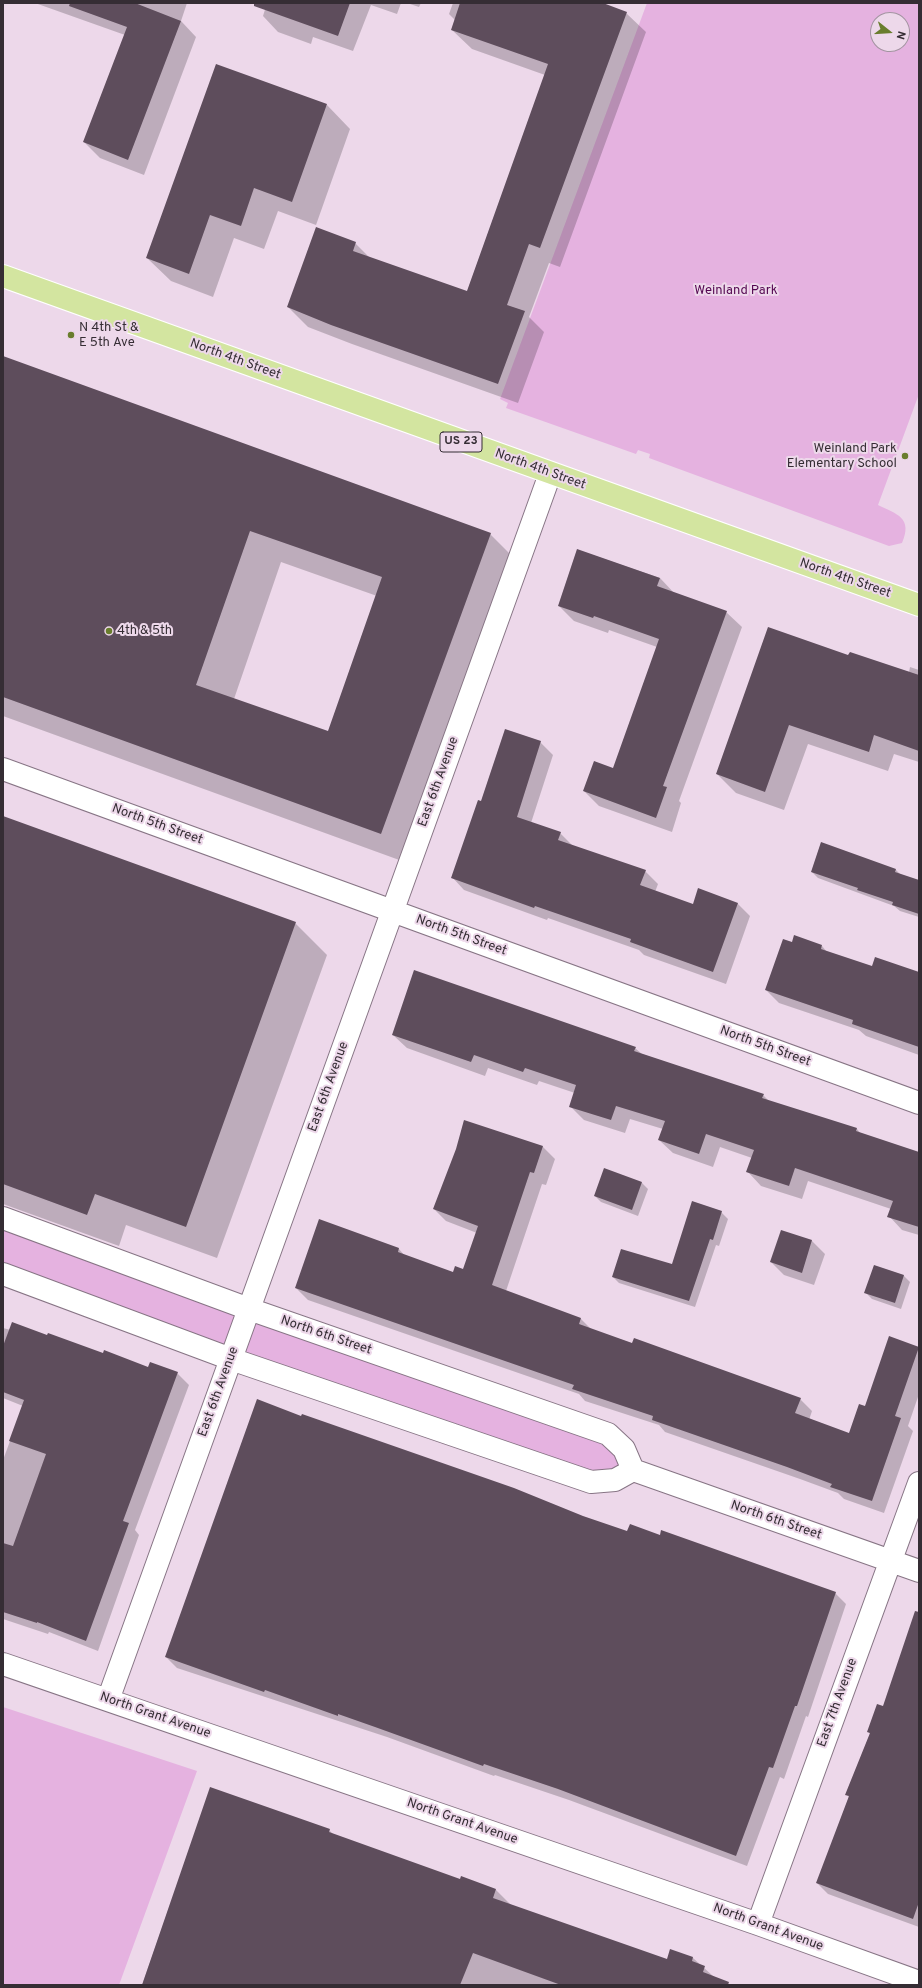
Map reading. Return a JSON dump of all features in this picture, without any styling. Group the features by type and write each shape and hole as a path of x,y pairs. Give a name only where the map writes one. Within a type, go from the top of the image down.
{"main road":[{"name":"North 4th Street","path":"3,276 550,474 919,605"}],"street":[{"name":"East 6th Avenue","path":"108,1700 550,474"},
{"name":"North 5th Street","path":"3,769 919,1103"},
{"name":"North 6th Street","path":"3,1218 249,1309 608,1434 624,1449 633,1470 919,1571"},
{"path":"3,1274 231,1359 592,1482 615,1480 633,1470"},
{"name":"East 7th Avenue","path":"758,1924 919,1483"},
{"name":"North Grant Avenue","path":"3,1664 758,1924 919,1982"}],"green space":[{"name":"Weinland Park","path":"647,3 919,3 919,394 878,505 897,514 904,522 906,528 902,543 889,546 649,458 650,454 638,450 636,454 506,408 508,403 500,399"},
{"path":"3,1218 624,1449 615,1480 3,1274"},
{"path":"3,1707 197,1771 119,1985 3,1985"}],"building":[{"path":"70,3 135,3 181,21 128,160 83,142 127,27 69,6"},
{"path":"254,3 350,3 338,36 254,6"},
{"path":"460,3 603,3 627,12 540,248 529,244 507,305 525,311 498,384 331,325 287,307 316,227 356,242 353,251 467,291 548,64 451,30"},
{"path":"216,64 327,104 292,202 254,188 241,226 210,215 189,274 146,258"},
{"name":"4th & 5th","path":"3,356 491,533 381,834 3,697","holes":["250,531 382,577 328,731 196,685"]},
{"path":"577,549 660,578 657,586 727,611 663,786 667,787 656,818 583,791 594,761 613,768 659,639 594,616 593,618 558,606"},
{"path":"768,627 848,655 850,652 919,675 919,751 874,735 869,752 789,725 765,792 716,774"},
{"path":"505,729 541,741 517,817 561,832 558,840 646,870 640,885 693,904 698,888 738,903 713,972 630,942 631,939 535,906 534,908 451,878 478,800 481,801"},
{"path":"3,816 296,922 186,1227 95,1194 87,1215 3,1184"},
{"path":"821,842 896,869 895,872 919,880 919,914 892,905 893,902 857,890 858,888 811,872"},
{"path":"794,935 822,945 821,949 872,966 875,957 919,972 919,1047 852,1024 853,1020 765,990 783,939 792,942"},
{"path":"414,970 636,1047 634,1051 764,1094 762,1098 857,1128 856,1131 919,1152 919,1227 887,1217 893,1201 795,1168 789,1186 746,1172 754,1150 706,1134 699,1154 658,1140 665,1121 616,1106 611,1120 569,1107 576,1085 525,1068 523,1072 474,1055 471,1062 392,1035"},
{"path":"464,1120 543,1146 534,1173 530,1172 492,1285 581,1318 579,1324 632,1343 634,1338 801,1398 795,1413 849,1433 859,1404 865,1406 889,1336 919,1347 895,1416 901,1418 872,1501 830,1487 832,1484 787,1467 652,1420 653,1416 572,1389 574,1385 295,1288 319,1219 399,1248 398,1252 453,1272 455,1266 463,1269 478,1226 433,1209 456,1149"},
{"path":"604,1168 642,1182 632,1210 594,1196"},
{"path":"692,1201 722,1211 713,1240 710,1239 689,1301 612,1277 621,1249 672,1264"},
{"path":"781,1230 812,1240 802,1273 770,1262"},
{"path":"874,1265 904,1275 895,1303 864,1293"},
{"path":"12,1322 103,1353 104,1350 148,1367 150,1362 178,1372 123,1521 129,1523 86,1641 37,1622 3,1612 3,1543 13,1546 46,1454 9,1441 24,1400 3,1392 3,1346"},
{"path":"257,1399 301,1416 302,1414 514,1488 583,1516 627,1531 630,1524 660,1535 661,1530 836,1592 797,1706 795,1706 773,1768 769,1767 736,1856 558,1789 484,1764 483,1766 338,1714 338,1716 265,1690 264,1692 165,1657"},
{"path":"915,1611 919,1612 919,1902 913,1919 816,1883 849,1796 845,1795 870,1733 867,1732 877,1704 883,1706"},
{"path":"210,1787 330,1829 329,1832 460,1879 461,1876 496,1889 493,1898 667,1959 670,1949 693,1957 692,1961 705,1966 703,1972 729,1982 728,1985 561,1985 473,1953 460,1985 142,1985"}],"place":[{"name":"N 4th St & E 5th Ave","path":"71,335"},
{"name":"Weinland Park Elementary School","path":"905,456"},
{"name":"4th & 5th","path":"109,631"}]}
